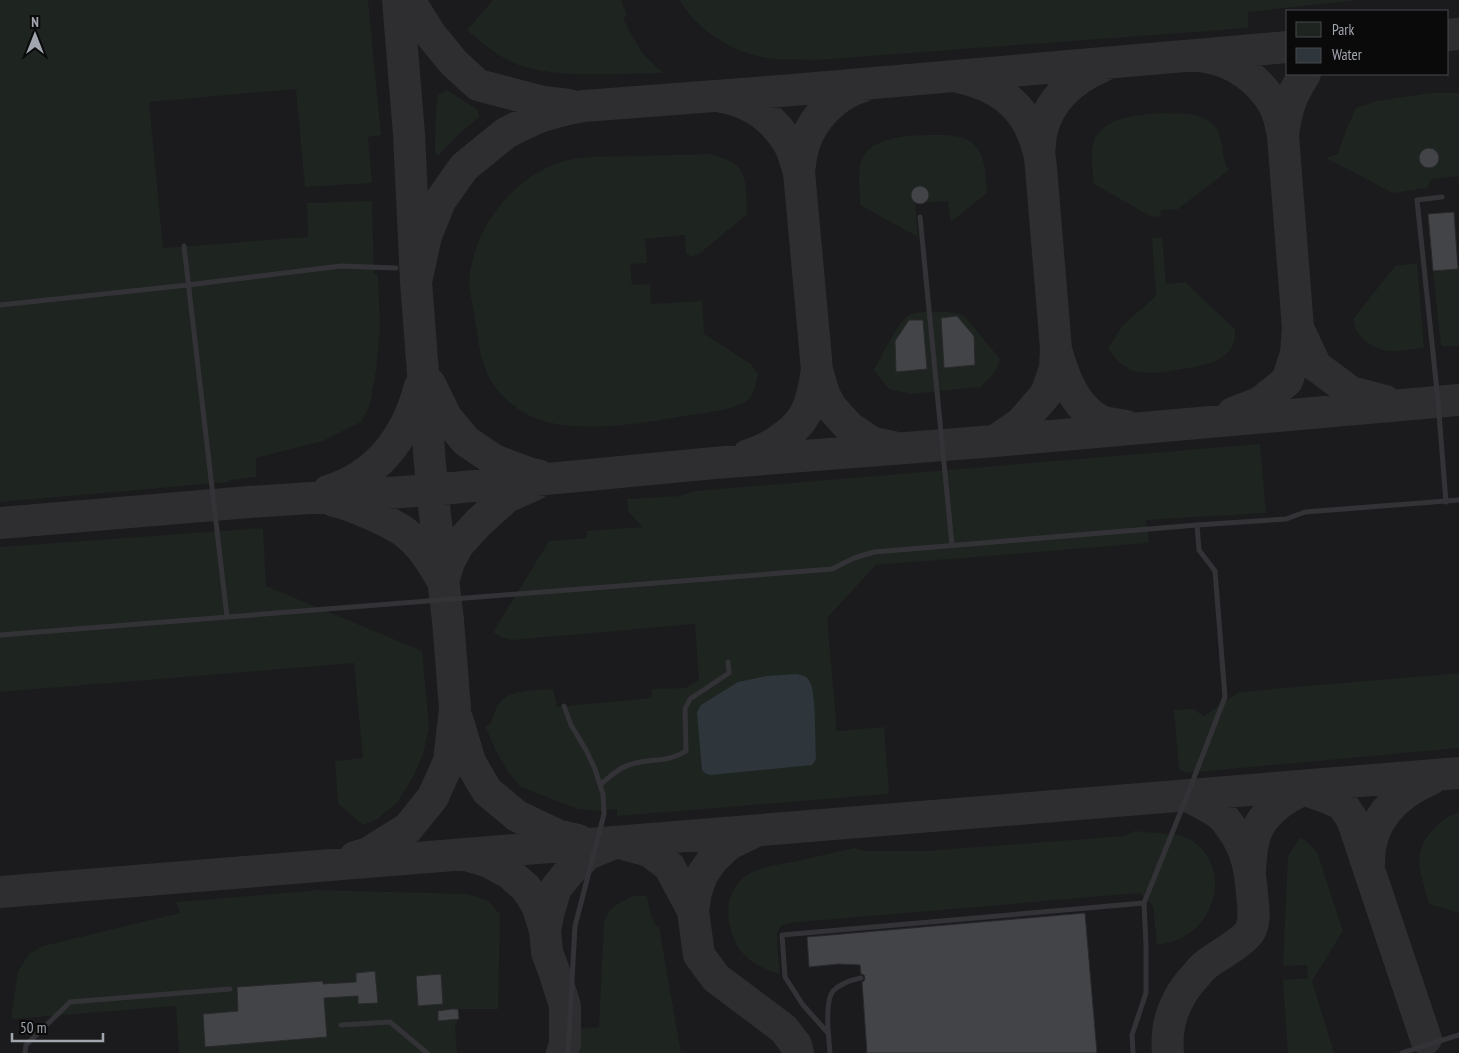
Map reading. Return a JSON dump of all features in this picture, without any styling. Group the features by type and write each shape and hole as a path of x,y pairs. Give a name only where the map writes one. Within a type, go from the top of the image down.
{"lane":[{"path":"1442,197 1417,200 1438,401 1446,502"},
{"path":"920,217 952,545"},
{"path":"184,246 227,617"},
{"path":"0,305 341,266 396,268"},
{"path":"0,635 832,569 854,558 874,552 1286,519 1305,512 1459,500"},
{"path":"1134,1053 1132,1035 1146,993 1144,903 1225,697 1214,572 1199,550 1197,525"},
{"path":"600,786 609,776 628,765 678,757 686,750 685,709 690,700 729,673 728,662"},
{"path":"564,706 571,725 595,768 603,794 604,814 575,926 568,1053"},
{"path":"828,1033 802,1005 785,977 782,935 1144,903"},
{"path":"830,1053 828,1005 832,992 847,981 861,978"},
{"path":"25,1053 26,1045 70,1002 230,990"},
{"path":"341,1025 390,1022 426,1053"},
{"path":"1402,1053 1459,1035"}],"shaded area":[{"path":"0,0 1459,0 1459,1053 0,1053"}],"green space":[{"path":"0,0 368,0 381,135 368,137 372,183 305,187 296,89 149,102 163,248 308,237 307,203 372,201 374,274 378,275 380,328 376,371 370,405 361,422 323,441 256,458 256,477 229,480 229,482 0,502"},
{"path":"493,0 621,0 627,15 623,18 631,34 643,54 663,73 555,73 514,63 493,51 467,30"},
{"path":"680,0 1359,0 1248,12 1248,28 816,60 768,58 743,52 722,41 702,27"},
{"path":"447,90 478,110 479,117 439,155 435,154 437,102 438,95"},
{"path":"1431,93 1459,93 1459,184 1458,176 1431,179 1427,188 1393,193 1326,158 1338,154 1356,108 1377,101"},
{"path":"1163,113 1190,114 1206,119 1213,124 1218,131 1224,160 1229,170 1178,209 1160,210 1161,216 1152,217 1094,184 1092,149 1095,138 1101,130 1110,124 1120,119"},
{"path":"948,135 964,138 972,142 977,148 981,154 985,169 987,193 951,222 948,201 915,203 918,237 860,205 860,167 866,152 886,140 899,137"},
{"path":"709,154 732,162 741,172 746,185 747,214 699,254 691,257 686,253 685,235 645,239 647,263 630,264 632,285 650,284 651,304 702,301 704,334 751,364 758,374 754,390 749,399 737,406 719,410 626,425 584,427 545,421 528,415 514,406 501,394 487,373 481,353 469,288 471,266 476,248 483,231 493,215 517,188 532,176 548,167 567,160 588,157"},
{"path":"1162,237 1166,284 1185,282 1235,329 1234,340 1231,349 1216,361 1196,367 1161,372 1139,372 1123,365 1108,349 1122,326 1156,296 1152,238"},
{"path":"1417,263 1424,348 1401,351 1382,350 1364,340 1356,330 1354,318 1395,266"},
{"path":"1459,269 1459,346 1441,346 1433,271"},
{"path":"957,313 965,317 1000,359 992,375 980,387 911,394 889,389 874,370 901,323 911,314"},
{"path":"1260,444 1266,513 1146,520 1149,543 876,565 827,618 837,731 884,727 889,794 617,816 617,809 600,811 578,809 521,787 508,772 485,726 490,724 497,707 503,700 523,691 553,689 557,707 651,698 653,689 686,688 699,680 695,624 512,640 501,637 493,632 549,541 587,538 587,531 642,527 628,511 627,499 679,496 696,491"},
{"path":"263,528 266,586 422,651 429,727 423,754 413,777 397,803 376,820 363,825 338,803 335,761 363,758 354,663 0,692 0,547"},
{"path":"1459,673 1459,748 1186,773 1179,769 1174,710 1193,709 1204,716 1239,692"},
{"path":"1459,812 1459,913 1429,904 1419,862 1422,845 1426,838 1444,820"},
{"path":"1134,831 1180,835 1204,851 1214,874 1213,900 1199,925 1185,936 1168,943 1157,945 1153,906 1140,893 788,923 781,926 777,933 780,974 763,968 743,954 734,940 731,931 728,913 734,889 745,877 769,866 855,848 864,851 926,851 1124,836"},
{"path":"1300,838 1305,840 1317,852 1343,931 1312,981 1334,1053 1288,1053 1283,980 1308,978 1307,965 1283,966 1288,856"},
{"path":"318,890 467,894 487,900 500,914 498,1009 458,1009 459,1019 455,1026 457,1053 179,1053 176,1006 11,1019 18,971 29,954 43,946 180,913 176,902"},
{"path":"633,896 647,896 651,916 656,926 659,927 681,1053 575,1053 577,1029 599,1027 604,921 609,912 623,900"}],"water":[{"path":"796,674 807,678 812,688 816,759 812,765 710,775 705,773 702,770 697,712 701,705 738,682 767,676"}],"building":[{"path":"1429,148 1436,151 1439,158 1436,165 1429,168 1422,165 1419,158 1422,151"},
{"path":"916,186 924,186 929,191 927,202 916,204 911,199 911,191"},
{"path":"1454,212 1458,269 1433,271 1428,214"},
{"path":"957,316 974,336 975,365 944,368 941,318"},
{"path":"909,320 923,320 927,369 896,372 895,341"},
{"path":"1085,913 1097,1053 867,1053 862,982 865,978 861,974 860,965 839,964 809,967 807,937"},
{"path":"375,971 378,1003 358,1004 358,996 324,998 327,1037 205,1047 203,1014 238,1011 237,987 323,981 323,984 356,982 356,973"},
{"path":"441,974 443,1004 418,1006 416,976"},
{"path":"458,1009 459,1019 438,1021 438,1011"}],"taxiway":[{"path":"355,857 368,853 408,828 433,797 449,761 455,709 448,620 432,490 416,282 409,134 398,0"},
{"path":"409,0 431,35 454,63 478,85 543,102 569,105"},
{"path":"1449,35 1459,34"},
{"path":"416,282 426,236 440,201 464,167 506,133 542,116 563,110 584,106 793,90 1286,47"},
{"path":"1205,57 1236,67 1254,80 1276,108 1283,136 1298,328 1296,353 1287,381 1259,403 1233,413"},
{"path":"1039,153 1041,133 1051,108 1057,99 1074,83 1103,66"},
{"path":"1283,136 1290,103 1304,75"},
{"path":"962,78 990,88 1013,103 1029,125 1035,138 1041,163 1056,349 1055,368 1046,394 1021,423 995,441"},
{"path":"799,172 804,145 819,116 844,94 864,86"},
{"path":"722,97 743,103 770,120 778,128 793,152 799,172 817,370 824,394 831,407 849,427 873,443 893,447"},
{"path":"1298,328 1316,366 1351,392 1385,401"},
{"path":"1056,349 1066,379 1083,407 1099,420 1126,426"},
{"path":"748,455 778,441 798,425 810,401 817,370"},
{"path":"430,384 446,417 466,441 494,460 538,475"},
{"path":"328,491 362,475 388,451 399,437 407,421 420,386"},
{"path":"0,523 249,502 432,490 714,463 995,441 1459,400"},
{"path":"443,582 449,562 458,545 479,522 507,497 534,485"},
{"path":"334,501 351,506 394,525 413,539 422,549 441,578"},
{"path":"458,721 470,762 487,791 517,816 557,835 578,840"},
{"path":"0,892 1459,773"},
{"path":"1369,864 1373,835 1378,823 1386,812 1406,793 1431,779"},
{"path":"1250,871 1253,843 1262,821 1274,807 1307,788"},
{"path":"1302,789 1342,804 1352,819 1426,1039"},
{"path":"1168,1053 1170,1020 1183,991 1205,965 1247,935 1252,927 1254,918 1249,868 1241,844 1226,820 1206,805 1187,796"},
{"path":"752,833 729,844 713,859 702,875 696,892 693,911 699,955 716,978 784,1029 796,1045 798,1053"},
{"path":"562,1053 565,1044 565,1006 547,952 545,930 556,888 569,872 588,854 617,842 649,851 669,866 693,911"},
{"path":"469,856 489,862 509,873 526,888 537,905 545,930"}]}
